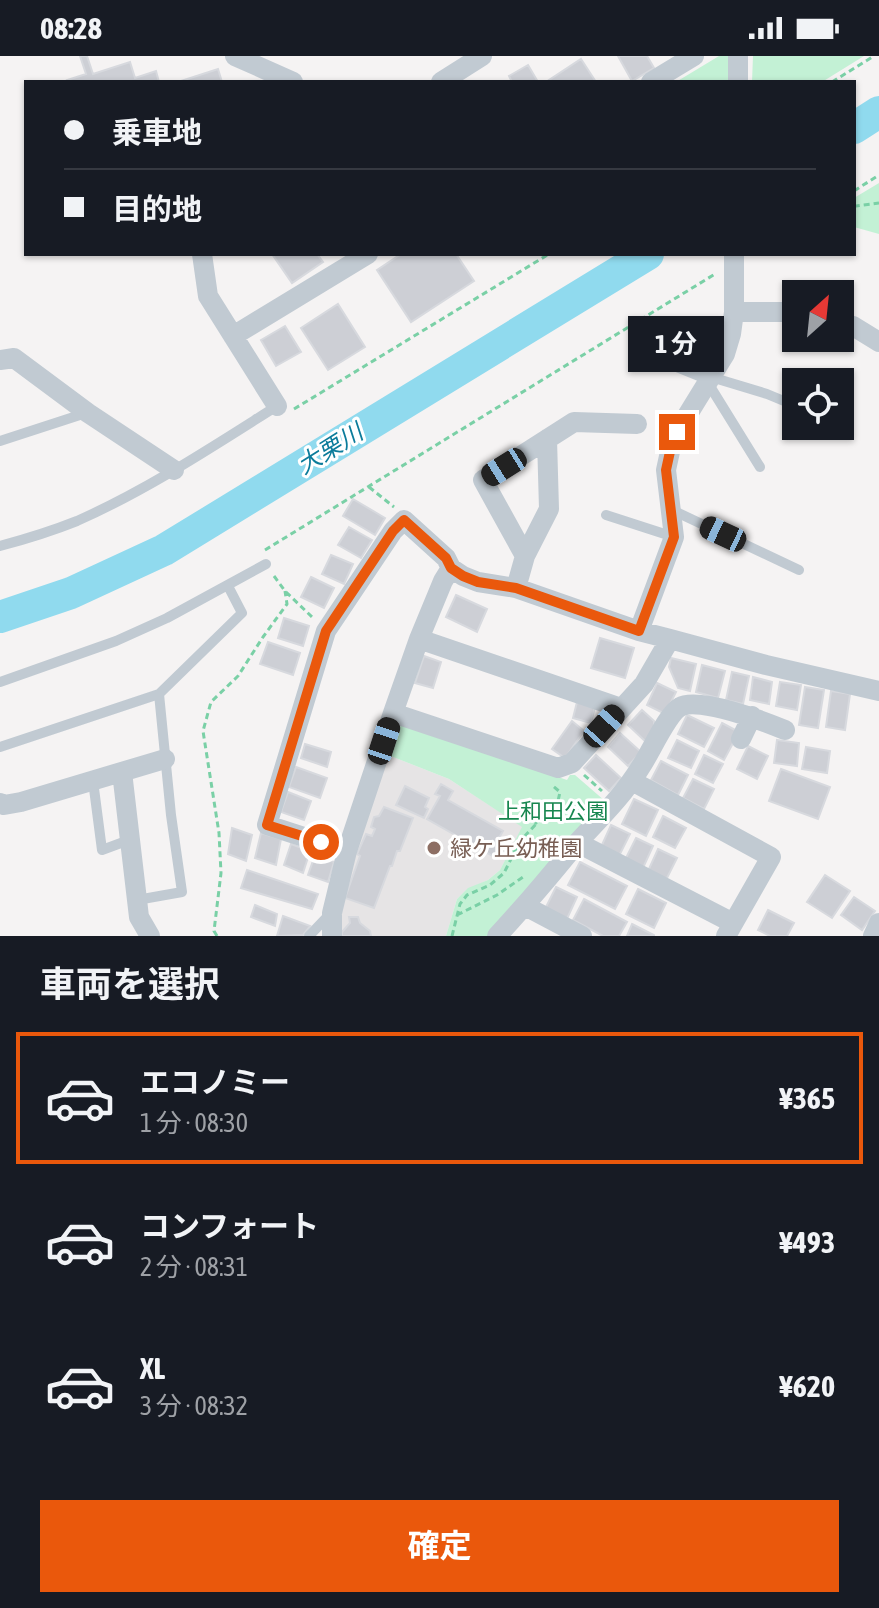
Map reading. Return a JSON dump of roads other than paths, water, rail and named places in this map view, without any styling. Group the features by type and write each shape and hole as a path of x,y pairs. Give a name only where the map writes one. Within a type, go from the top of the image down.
{"street":[{"path":"235,56 289,80"},
{"path":"444,80 482,56"},
{"path":"654,80 694,56"},
{"path":"738,56 738,80"},
{"path":"202,256 208,296 277,406"},
{"path":"233,336 365,256"},
{"path":"639,631 674,537 666,470 671,447 725,354 731,334 734,256"},
{"path":"734,312 782,312"},
{"path":"854,327 879,342"},
{"path":"5,355 174,470"},
{"path":"525,556 483,480 574,422 637,424"},
{"path":"516,588 525,556 549,509 547,439"},
{"path":"347,851 267,825 326,631 393,531 404,520 446,558 451,568 478,582 516,588 639,631 879,691"},
{"path":"332,936 332,913 347,851 419,639 451,568"},
{"path":"419,639 621,708"},
{"path":"393,713 558,768 572,763 644,684 670,639"},
{"path":"497,936 632,781 667,720 680,706 694,703 752,716 785,730"},
{"path":"741,739 752,716"},
{"path":"0,803 21,802 165,759"},
{"path":"122,772 139,917 150,936"},
{"path":"578,843 729,930 771,857 632,781"},
{"path":"525,906 582,936"},
{"path":"873,936 879,923"}],"lane":[{"path":"662,361 709,380 782,400"},
{"path":"709,380 760,467"},
{"path":"0,546 75,521 174,470 277,406"},
{"path":"0,441 88,413"},
{"path":"672,510 799,570"},
{"path":"606,515 674,537"},
{"path":"0,682 116,641 167,618 266,564"},
{"path":"0,747 159,694 242,613 228,586"},
{"path":"137,900 182,892 159,694"},
{"path":"93,781 102,850 129,840"},
{"path":"309,936 332,913"}],"waterway":[{"name":"大栗川","path":"856,127 879,112"},
{"name":"大栗川","path":"0,617 71,593 164,550 645,256"}],"place":[{"name":"緑ケ丘幼稚園","path":"434,848"}],"park label":[{"name":"上和田公園","path":"553,811"}]}
